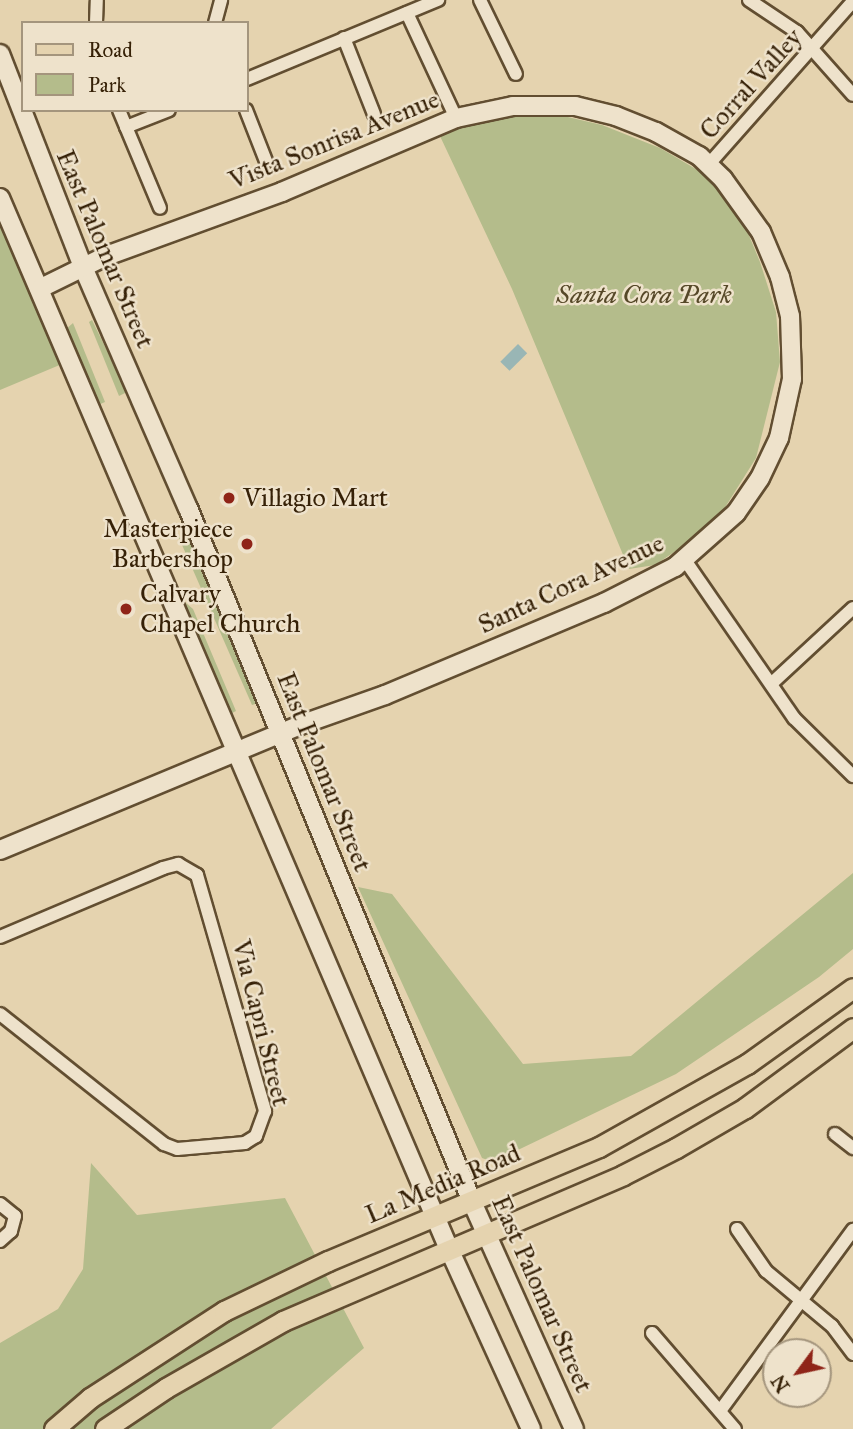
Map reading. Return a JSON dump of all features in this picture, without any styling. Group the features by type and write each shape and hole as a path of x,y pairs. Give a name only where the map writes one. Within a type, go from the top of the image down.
{"main road":[{"name":"East Palomar Street","path":"0,54 21,108"},
{"name":"Vista Sonrisa Avenue","path":"41,288 83,267 282,192 456,118 513,106 553,104 596,110 656,132"},
{"name":"East Palomar Street","path":"23,112 83,267 188,508 472,1202 574,1429"},
{"name":"Santa Cora Avenue","path":"0,850 279,733 385,695 592,608 685,560 736,513 760,478 785,421 793,368 790,316 772,255 749,213 709,164 656,132"},
{"path":"0,198 239,750 449,1249 531,1429"},
{"name":"La Media Road","path":"54,1429 90,1398 224,1311 435,1216 599,1147 699,1094 789,1038 853,988"},
{"path":"105,1429 166,1388 283,1321 623,1175 710,1129 853,1028"}],"street":[{"path":"96,21 97,0"},
{"path":"216,21 221,0"},
{"path":"248,79 438,0"},
{"path":"480,0 516,74"},
{"path":"748,0 797,32 853,95"},
{"name":"Corral Valley","path":"709,164 853,1"},
{"path":"407,13 456,118"},
{"path":"344,38 374,114"},
{"path":"120,112 160,208"},
{"path":"126,127 164,112"},
{"path":"247,112 266,161"},
{"path":"685,560 794,718 853,776"},
{"path":"771,684 853,608"},
{"name":"Via Capri Street","path":"0,937 163,868 178,864 197,875 265,1111 256,1136 245,1143 191,1148 163,1144 0,1014"},
{"path":"835,1134 853,1148"},
{"path":"0,1204 15,1216 11,1231 0,1241"},
{"path":"737,1229 758,1262 832,1326 853,1354"},
{"path":"720,1411 853,1230"},
{"path":"652,1333 735,1429"}],"green space":[{"name":"Santa Cora Park","path":"498,111 555,114 602,125 660,148 701,172 739,211 760,262 776,312 780,362 756,458 714,525 655,565 629,569 512,289 439,134"},
{"path":"0,224 62,364 0,390"},
{"path":"92,320 127,392 119,396 89,322"},
{"path":"73,323 105,402 98,405 65,330"},
{"path":"187,534 192,540 258,703 252,705 179,538"},
{"path":"160,561 171,564 170,576 180,598 193,609 236,711 232,713 228,707"},
{"path":"853,873 853,949 819,977 676,1074 493,1162 482,1158 358,887 392,894 523,1064 631,1056"},
{"path":"91,1163 137,1215 285,1198 364,1348 271,1429 0,1429 0,1343 58,1309 83,1269"}],"water":[{"path":"518,344 527,353 510,371 500,362"}],"place":[{"name":"Villagio Mart","path":"229,498"},
{"name":"Masterpiece Barbershop","path":"247,544"},
{"name":"Calvary Chapel Church","path":"126,609"}]}
